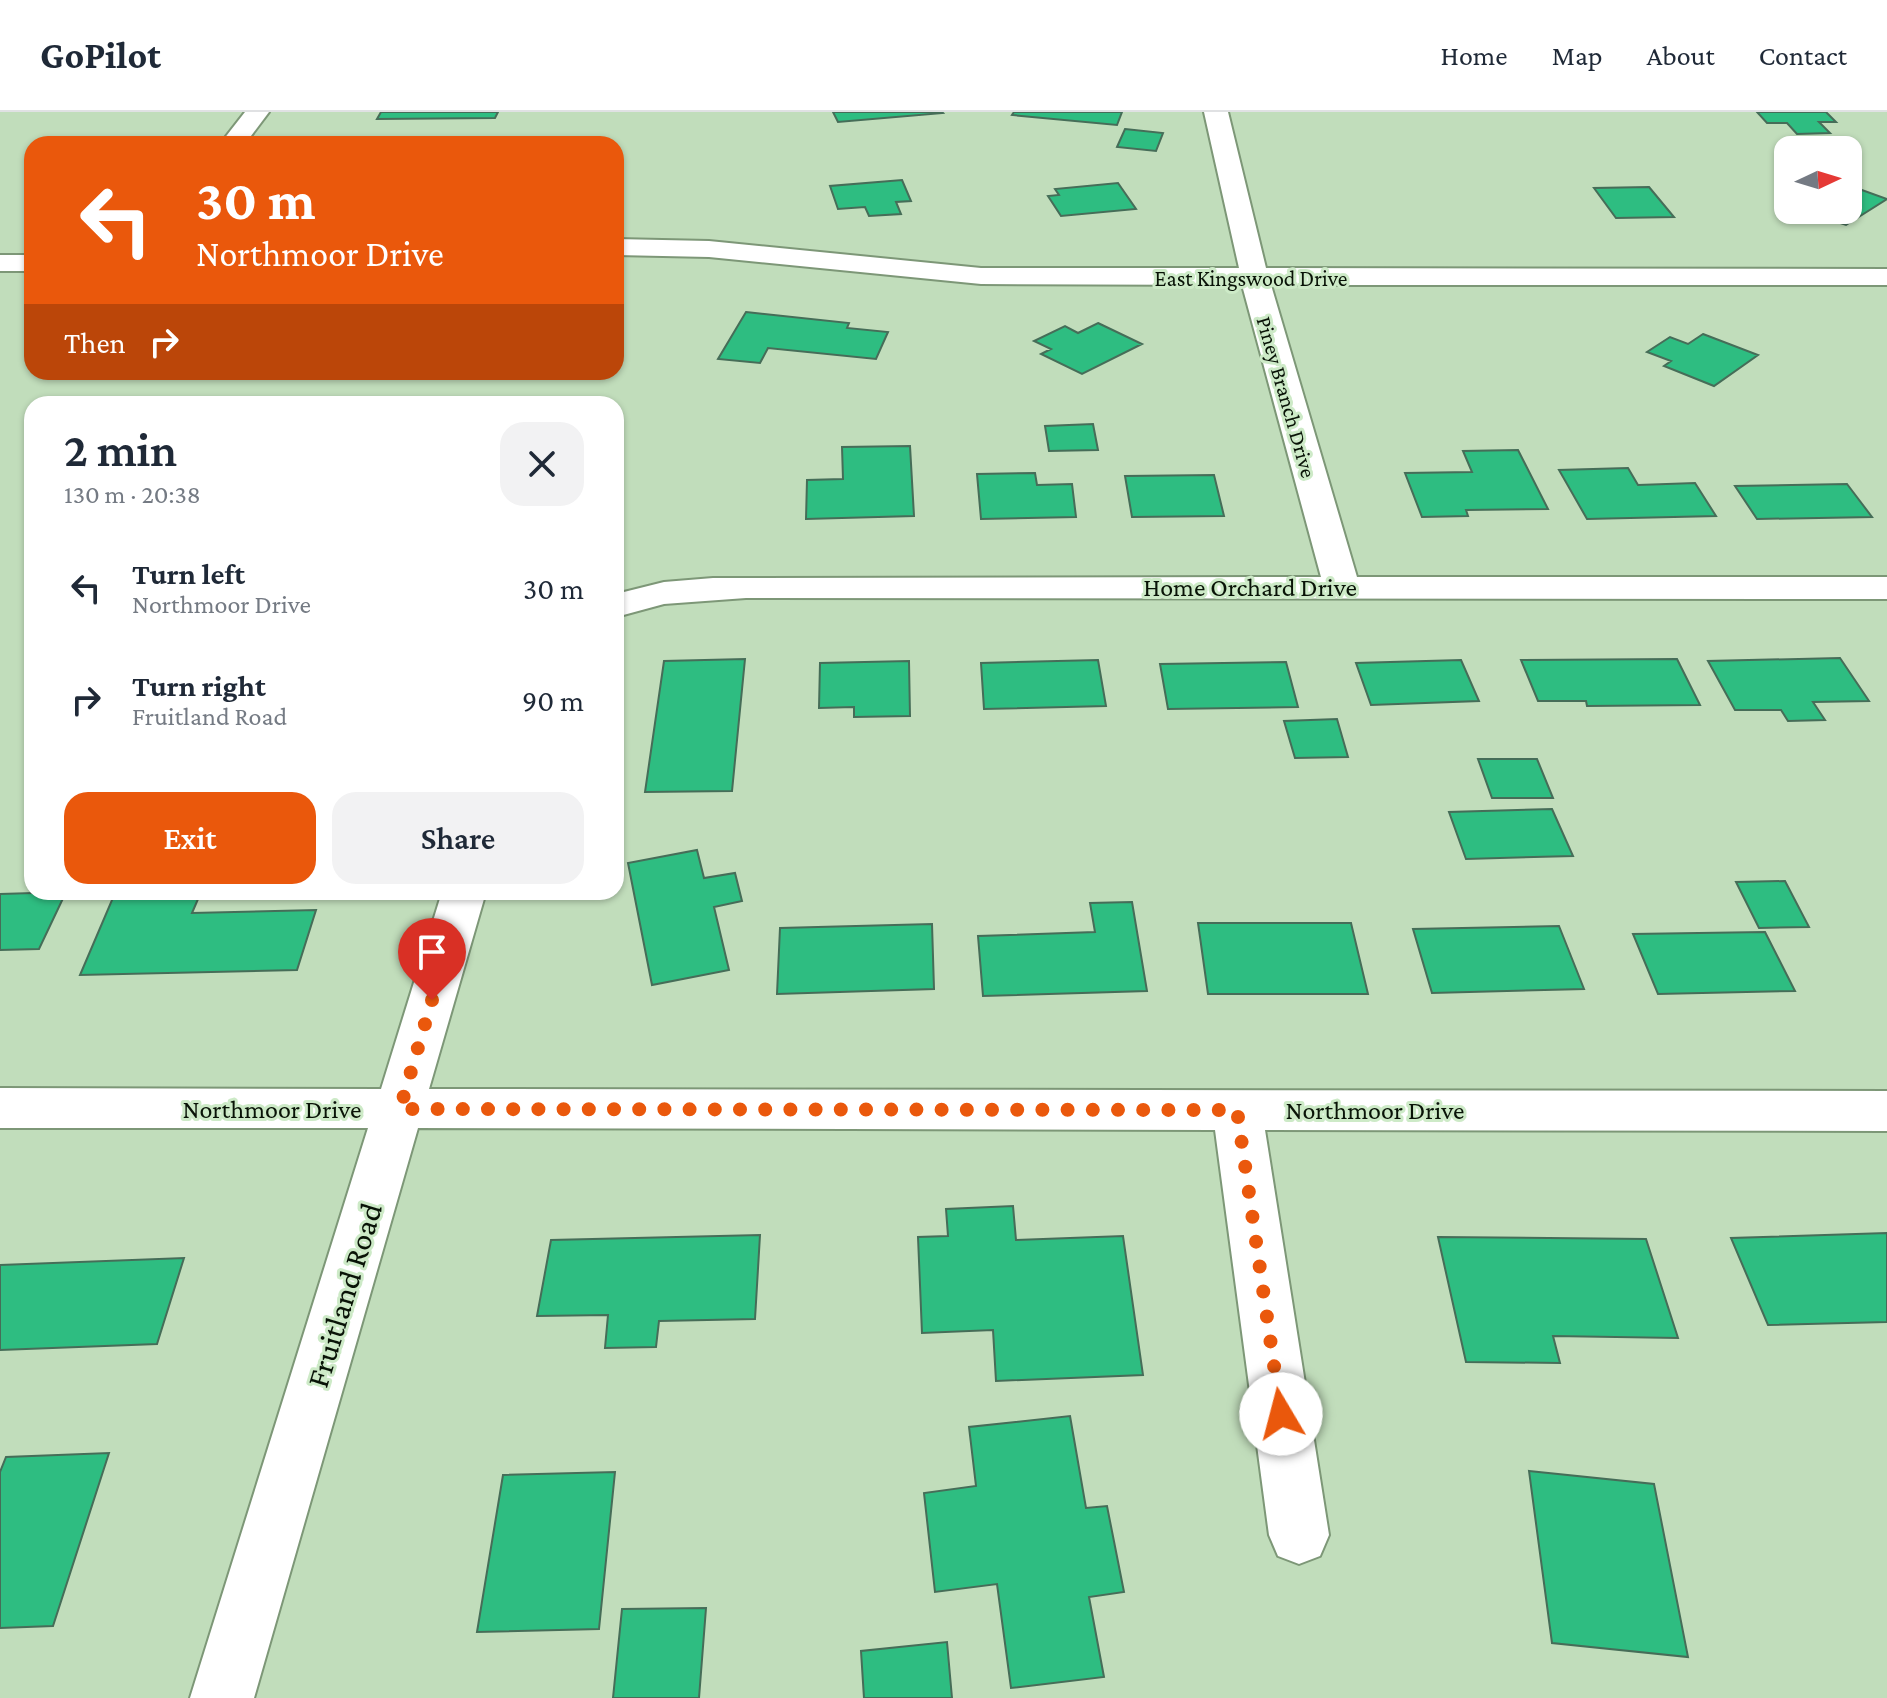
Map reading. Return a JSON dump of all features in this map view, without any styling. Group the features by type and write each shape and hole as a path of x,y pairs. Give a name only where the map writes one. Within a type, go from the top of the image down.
{"street":[{"name":"Piney Branch Drive","path":"1216,112 1254,278 1342,587"},
{"name":"East Kingswood Drive","path":"624,247 709,249 981,276 1887,277"},
{"path":"0,263 24,263"},
{"name":"Home Orchard Drive","path":"624,604 671,591 746,587 1887,588"},
{"name":"Fruitland Road","path":"222,1698 462,900"},
{"name":"Northmoor Drive","path":"0,1108 1887,1111"},
{"path":"1237,1110 1299,1535"}],"building":[{"path":"381,112 498,112 495,118 377,119"},
{"path":"833,112 942,112 943,113 838,122"},
{"path":"1014,112 1122,112 1117,125 1012,115"},
{"path":"1757,112 1826,112 1836,122 1819,122 1830,133 1797,134 1787,123 1767,123"},
{"path":"1125,129 1163,133 1156,151 1117,147"},
{"path":"902,180 911,201 896,202 901,214 869,216 865,207 838,209 830,186"},
{"path":"1118,183 1136,209 1061,216 1048,196 1059,195 1055,189"},
{"path":"1649,187 1674,217 1616,218 1594,188"},
{"path":"1862,190 1887,199 1862,215"},
{"path":"746,312 849,323 847,328 888,332 876,359 768,348 760,363 718,359"},
{"path":"1098,323 1142,344 1082,374 1041,354 1051,349 1034,341 1065,326 1078,333"},
{"path":"1703,334 1758,355 1714,386 1664,366 1671,361 1647,352 1670,337 1688,344"},
{"path":"1093,424 1098,450 1049,451 1045,426"},
{"path":"910,446 914,516 806,519 807,480 843,479 842,447"},
{"path":"1518,450 1548,509 1466,510 1468,516 1422,517 1405,473 1472,472 1463,451"},
{"path":"1628,468 1638,485 1695,483 1716,516 1587,519 1559,470"},
{"path":"1035,473 1037,485 1072,484 1076,517 981,519 977,474"},
{"path":"1214,475 1224,516 1132,517 1125,476"},
{"path":"1847,484 1872,517 1757,519 1735,486"},
{"path":"1840,658 1869,701 1813,702 1825,720 1788,721 1781,710 1735,710 1708,661"},
{"path":"745,659 732,791 645,792 664,661"},
{"path":"1677,659 1700,705 1587,706 1586,701 1538,701 1521,660"},
{"path":"1098,660 1106,706 984,709 981,663"},
{"path":"1461,660 1479,701 1371,705 1356,663"},
{"path":"909,661 910,716 854,717 854,707 819,708 820,663"},
{"path":"1286,662 1298,707 1168,709 1160,664"},
{"path":"1337,719 1348,757 1295,758 1284,721"},
{"path":"1478,759 1537,759 1553,798 1492,798"},
{"path":"1552,809 1573,856 1466,859 1449,812"},
{"path":"697,850 704,878 735,873 742,901 714,907 729,970 652,985 628,863"},
{"path":"1785,881 1809,927 1759,928 1736,882"},
{"path":"24,893 24,900 62,900 39,949 0,950 0,894"},
{"path":"112,900 198,900 192,913 316,910 297,970 80,975"},
{"path":"1132,902 1147,991 983,996 978,936 1095,932 1090,903"},
{"path":"1198,923 1351,923 1368,994 1208,994"},
{"path":"932,924 934,989 777,994 780,928"},
{"path":"1559,926 1584,989 1432,993 1413,929"},
{"path":"1765,932 1795,991 1658,994 1633,934"},
{"path":"1013,1206 1016,1240 1123,1236 1143,1375 996,1381 993,1330 922,1333 918,1237 948,1236 946,1209"},
{"path":"1887,1233 1887,1322 1768,1325 1731,1238"},
{"path":"760,1235 755,1319 659,1321 656,1347 605,1348 608,1315 537,1316 551,1240"},
{"path":"1438,1237 1646,1239 1678,1338 1553,1336 1560,1363 1466,1362"},
{"path":"184,1258 157,1344 0,1350 0,1265"},
{"path":"1070,1416 1086,1508 1107,1506 1124,1592 1089,1597 1104,1677 1011,1688 997,1584 935,1592 924,1493 976,1486 969,1427"},
{"path":"109,1453 53,1626 0,1628 0,1472 6,1457"},
{"path":"1529,1471 1654,1484 1688,1657 1552,1643"},
{"path":"615,1472 599,1629 477,1632 503,1475"},
{"path":"706,1608 699,1698 613,1698 622,1609"},
{"path":"947,1642 952,1698 864,1698 861,1651"}],"route":[{"path":"432,1000 400,1109 1237,1110 1281,1414"}]}
